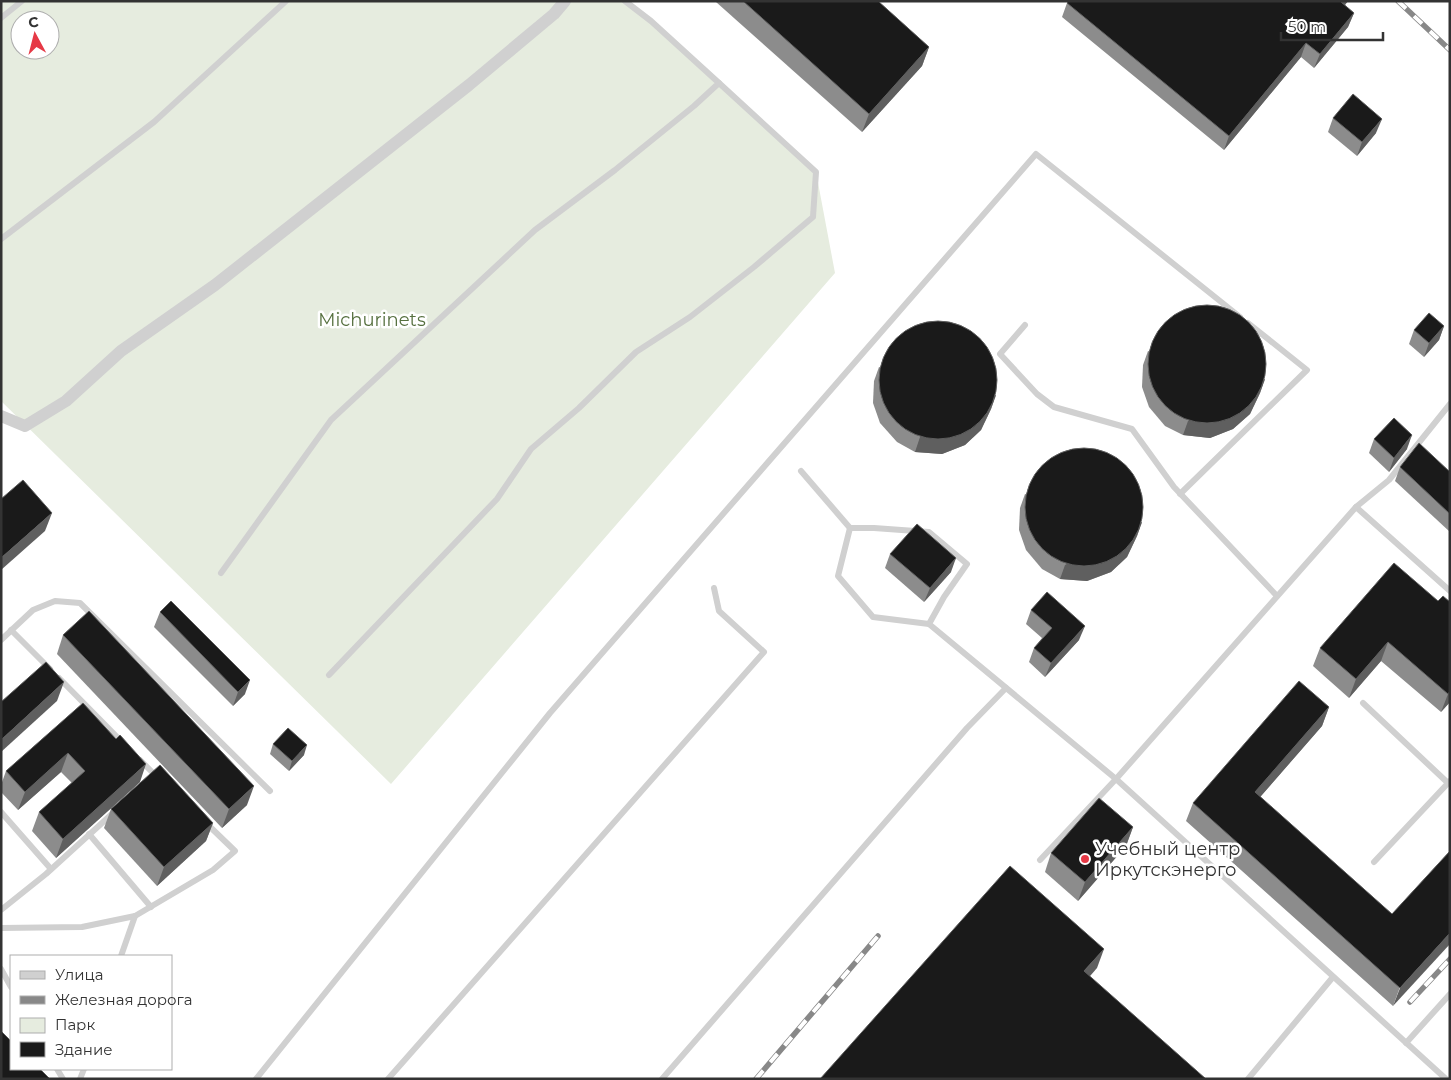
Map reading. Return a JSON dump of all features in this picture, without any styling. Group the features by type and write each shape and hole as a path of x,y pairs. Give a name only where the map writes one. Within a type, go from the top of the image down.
{"street":[{"path":"1,416 25,426 66,401 122,350 215,285 469,86 554,14 565,1"}],"lane":[{"path":"1,18 22,1"},
{"path":"1,240 154,122 286,1"},
{"path":"329,675 497,499 531,449 579,408 636,352 690,317 754,267 813,217 816,172 651,20 626,1"},
{"path":"221,573 331,420 535,230 615,170 694,106 719,83"},
{"path":"256,1079 550,713 1036,154 1308,370 1180,494"},
{"path":"1025,325 1000,354 1036,394 1054,407 1132,429 1180,494 1277,596"},
{"path":"1040,860 1116,779 1356,507 1389,480 1450,404"},
{"path":"801,471 850,528 929,532 967,564 944,597 929,624"},
{"path":"1356,507 1450,591"},
{"path":"850,528 838,576 874,617 929,624 1116,779 1446,1079"},
{"path":"388,1079 764,652 719,611 714,588"},
{"path":"1,640 33,610 56,601 80,603 270,791"},
{"path":"11,630 127,747"},
{"path":"662,1079 967,728 1006,688"},
{"path":"1363,703 1449,782 1374,862"},
{"path":"134,754 161,781"},
{"path":"147,782 155,775"},
{"path":"1,910 51,869 118,808"},
{"path":"1,812 51,869"},
{"path":"1,928 82,926 135,916 213,870 235,851 202,819"},
{"path":"89,834 151,906"},
{"path":"121,955 135,916"},
{"path":"1,969 10,985"},
{"path":"1248,1079 1333,977"},
{"path":"1406,1043 1450,994"}],"green space":[{"name":"Michurinets","path":"1,1 630,1 816,172 835,273 391,784 1,401"}],"building":[{"path":"743,1 878,1 929,47 869,114"},
{"path":"1069,1 1341,1 1354,13 1320,54 1306,43 1229,136 1067,3"},
{"path":"1353,94 1382,119 1362,142 1333,118"},
{"path":"1207,305 1230,309 1249,322 1262,341 1266,364 1262,387 1249,406 1230,419 1207,423 1184,419 1165,406 1152,387 1148,364 1152,341 1165,322 1184,309"},
{"path":"1429,313 1444,326 1429,343 1414,330"},
{"path":"938,321 961,325 980,338 993,357 997,380 993,403 980,422 961,435 938,439 915,435 896,422 883,403 879,380 883,357 896,338 915,325"},
{"path":"1394,418 1412,435 1394,458 1374,439"},
{"path":"1419,443 1450,472 1450,514 1400,467"},
{"path":"1084,448 1107,452 1126,465 1139,484 1143,507 1139,530 1126,549 1107,562 1084,566 1061,562 1042,549 1029,530 1025,507 1029,484 1042,465 1061,452"},
{"path":"23,480 52,513 1,558 1,499"},
{"path":"917,524 956,558 930,588 890,554"},
{"path":"1394,563 1438,601 1443,596 1450,602 1450,691 1448,694 1388,642 1356,679 1320,648"},
{"path":"1047,592 1085,626 1051,663 1034,648 1052,628 1031,610"},
{"path":"171,601 250,680 238,692 160,612"},
{"path":"89,611 254,786 229,809 63,635"},
{"path":"46,662 64,682 1,740 1,702"},
{"path":"1299,681 1329,707 1255,792 1392,914 1450,851 1450,933 1400,988 1193,803"},
{"path":"83,703 116,739 120,735 146,764 63,839 39,812 85,771 68,753 25,792 6,771"},
{"path":"288,728 307,745 292,761 273,744"},
{"path":"160,765 213,823 164,867 111,809"},
{"name":"Учебный центр Иркутскэнерго","path":"1099,798 1133,827 1085,882 1051,853"},
{"path":"1010,866 1104,949 1084,971 1206,1079 820,1079"},
{"path":"1,1031 10,1040 10,1070 41,1070 50,1079 1,1079"}],"railway":[{"path":"1398,1 1450,50"},
{"path":"756,1079 878,936"},
{"path":"1410,1002 1450,959"}],"place":[{"name":"Учебный центр Иркутскэнерго","path":"1085,859"}]}
